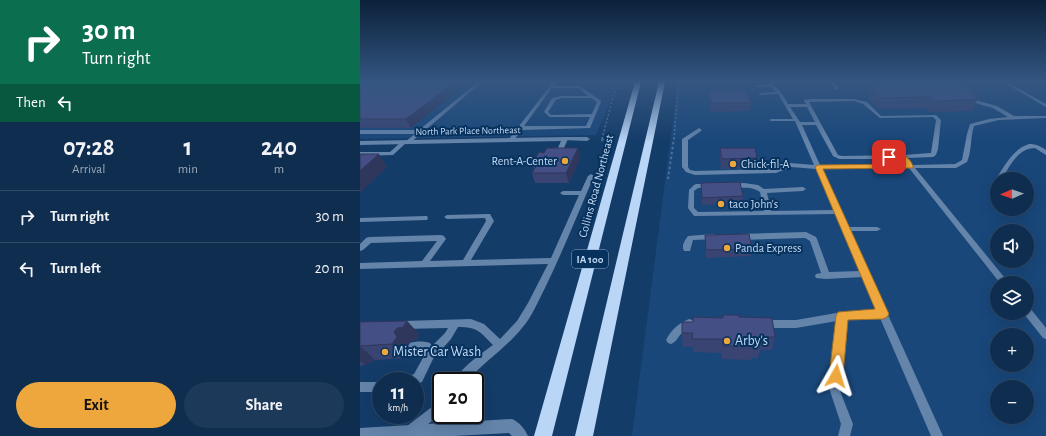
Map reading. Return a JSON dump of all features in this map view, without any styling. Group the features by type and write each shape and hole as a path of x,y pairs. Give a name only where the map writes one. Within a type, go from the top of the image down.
{"highway":[{"name":"Collins Road Northeast","path":"543,436 633,102"},
{"name":"IA 100","path":"584,436 662,102"}],"street":[{"name":"North Park Place Northeast","path":"360,143 565,139"},
{"path":"560,150 565,139"},
{"path":"360,435 512,426 521,436"}],"lane":[{"path":"360,154 391,154 456,102"},
{"path":"511,140 539,102"},
{"path":"552,102 546,112 550,116 593,115"},
{"path":"520,128 588,127 599,102"},
{"path":"785,102 798,122 839,212 937,436"},
{"path":"807,102 836,156 841,158 933,156 939,120 934,116 880,117 866,103 863,102"},
{"path":"978,102 995,107 1015,119"},
{"path":"787,105 809,106"},
{"path":"542,128 550,116"},
{"path":"699,130 685,139 685,167 688,171 695,173 776,171 790,165 818,167 956,166 965,161 968,154 969,133 972,125 980,122 1046,116"},
{"path":"771,120 818,123"},
{"path":"360,132 420,132"},
{"path":"565,139 587,139"},
{"path":"1004,172 1016,153 1028,146 1036,146 1046,153"},
{"path":"903,157 999,276"},
{"path":"468,372 500,345 520,324 532,306 592,176"},
{"path":"727,186 751,185 763,191 803,189"},
{"path":"720,186 696,186 690,191 691,208 696,214 839,212"},
{"path":"763,191 768,212"},
{"path":"563,193 584,193"},
{"path":"446,217 488,216 490,221 465,263"},
{"path":"360,220 425,218"},
{"path":"846,228 877,228"},
{"path":"687,249 688,242 691,238 806,235 813,239 823,276 865,274"},
{"path":"360,248 369,240 442,239 424,264"},
{"path":"360,266 554,261"},
{"path":"758,324 796,324 842,316 883,314"},
{"path":"842,316 835,391 847,424 844,436"},
{"path":"1034,320 1046,335"},
{"path":"421,372 429,356 448,336 456,323"},
{"path":"392,326 471,323 481,327 500,345"},
{"path":"671,340 679,329 689,323 696,323"},
{"path":"413,346 427,346 429,356"},
{"path":"360,387 372,387"},
{"path":"409,432 432,414"},
{"path":"453,424 459,429"}],"path":[{"path":"602,141 612,102"},
{"path":"668,179 673,159 677,102"}],"shaded area":[{"path":"360,102 610,102 596,135 360,139"},
{"path":"675,102 1046,102 1046,436 632,436"}],"building":[{"path":"360,102 428,102 406,119 360,119"},
{"path":"711,102 751,103 711,103"},
{"path":"547,148 578,148 566,173 532,173 537,164 532,164 539,152 544,153"},
{"path":"720,148 755,148 757,158 722,159"},
{"path":"360,154 379,154 360,171"},
{"path":"740,182 743,196 702,198 701,183"},
{"name":"Panda Express","path":"749,234 752,249 706,250 705,235"},
{"path":"723,315 772,318 775,337 760,337 761,344 753,344 753,346 723,346 723,339 692,339 693,333 682,333 682,322 693,322 693,317 723,318"},
{"path":"407,321 403,327 397,328 394,332 397,337 392,344 360,346 360,322"}],"place":[{"name":"Rent-A-Center","path":"565,161"},
{"name":"Chick-fil-A","path":"733,164"},
{"name":"taco John's","path":"721,204"},
{"name":"Panda Express","path":"727,248"},
{"name":"Arby's","path":"727,341"},
{"name":"Mister Car Wash","path":"385,352"}],"route":[{"path":"836,376 842,316 883,314 818,167 910,166 903,157 889,157"}]}
